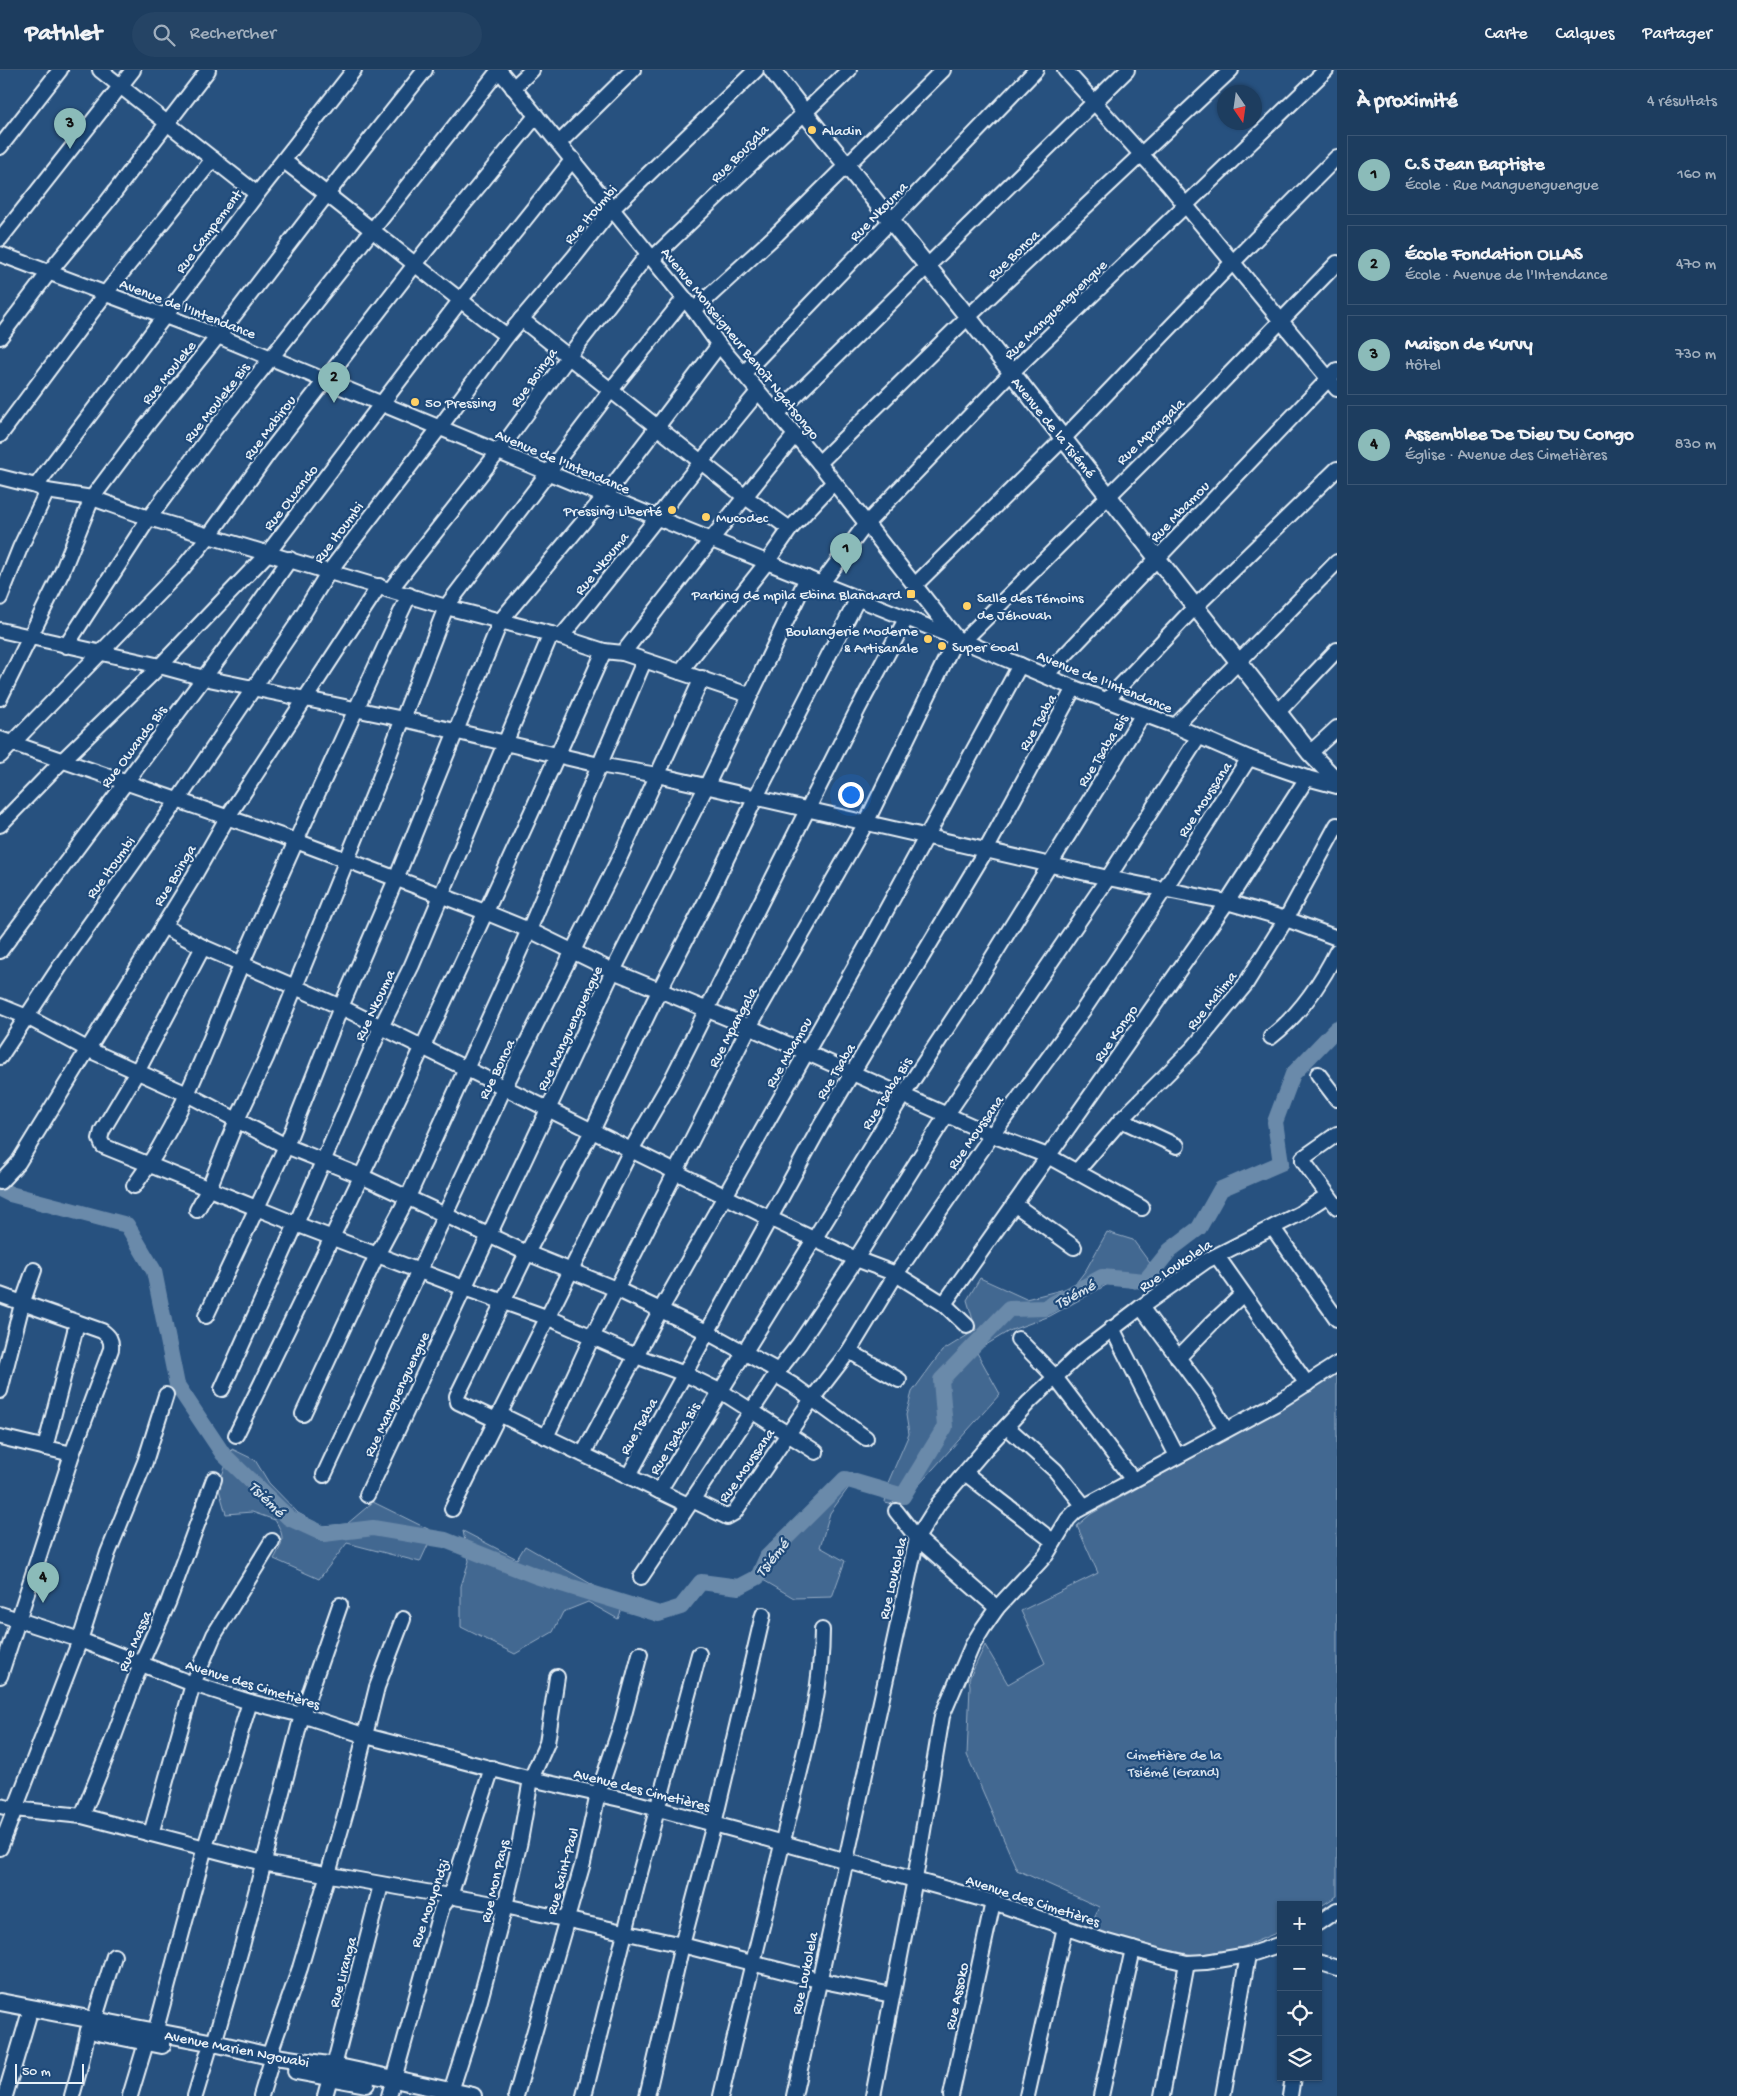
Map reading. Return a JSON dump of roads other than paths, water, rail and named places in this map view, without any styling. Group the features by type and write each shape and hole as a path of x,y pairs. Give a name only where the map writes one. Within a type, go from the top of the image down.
{"main road":[{"name":"Avenue de la Tsiémé","path":"772,70 1310,753 1337,782"},
{"name":"Avenue Marien Ngouabi","path":"0,2002 91,2026 332,2072 391,2088 451,2091 473,2096"},
{"path":"0,2012 28,2018 91,2026"},
{"path":"391,2088 425,2096"}],"street":[{"path":"0,147 60,70"},
{"path":"100,70 257,194"},
{"path":"0,239 133,70"},
{"path":"0,337 50,271 108,202 208,70"},
{"name":"Rue Campement","path":"0,598 42,488 164,316 354,70"},
{"name":"Rue Mouleke","path":"0,698 62,572 92,498 146,426 425,70"},
{"name":"Avenue Monseigneur Benoît Ngatsongo","path":"499,70 694,310 719,345 819,463 959,640"},
{"name":"Rue Mouleke Bis","path":"66,646 149,518 270,358 499,70"},
{"path":"513,88 532,70"},
{"path":"559,143 632,70"},
{"name":"Rue Itoumbi","path":"0,1057 65,959 178,800 295,627 328,572 440,427 507,336 611,210 756,70"},
{"name":"Rue Bouzala","path":"650,257 849,70"},
{"path":"694,310 777,234 943,70"},
{"name":"Rue Nkouma","path":"743,374 1036,70"},
{"path":"1065,70 1185,205 1280,321 1334,379"},
{"path":"777,414 1127,70"},
{"name":"Rue Bonoa","path":"819,463 968,317 1231,70"},
{"name":"Rue Manguenguengue","path":"821,584 866,524 1011,373 1326,70"},
{"name":"Rue Mabirou","path":"0,756 6,742 101,654 181,570 209,536 324,381 536,116"},
{"path":"914,585 1063,438 1337,157"},
{"path":"0,435 105,294 213,159"},
{"name":"Rue Owando","path":"0,825 62,761 160,666 268,553 460,301 573,159"},
{"path":"284,161 372,228 460,301 507,336"},
{"name":"Avenue de l'Intendance","path":"0,254 50,271 105,294 218,336 381,405 499,451 549,474 858,598 1074,688 1175,726 1198,738 1249,758 1337,786"},
{"name":"Rue Boinga","path":"3,1180 18,1163 227,818 304,700 384,588 499,451 569,356 650,257"},
{"name":"Rue Mpangala","path":"546,1437 592,1337 749,1027 866,823 959,640 1193,412 1337,263"},
{"path":"197,1210 209,1188 236,1122 266,1058 403,719 446,607 684,299"},
{"path":"521,319 744,496 790,529"},
{"path":"206,1316 286,1146 341,1007 396,879 501,620 605,496 719,345"},
{"name":"Rue Mbamou","path":"1046,675 1106,614 1156,558 1334,379"},
{"name":"Rue Nkouma","path":"222,1389 381,1027 412,965 506,742 556,635 658,518 700,461 758,392"},
{"path":"623,653 712,540 744,496 795,435"},
{"path":"1106,701 1195,607 1337,469"},
{"path":"0,477 92,498 149,518 446,607 556,635 604,651 623,653 749,695"},
{"path":"680,672 767,562 790,529 833,483"},
{"name":"Rue Owando Bis","path":"0,952 290,559"},
{"path":"1175,726 1337,562"},
{"name":"Rue Manguenguengue","path":"367,1495 614,971 807,578"},
{"path":"134,1186 150,1164 187,1094 241,964 323,778 409,595"},
{"path":"690,1503 659,1491 629,1475 546,1437 457,1400 527,1253 592,1131 660,989 708,898 756,797 858,598"},
{"path":"452,1509 549,1318 570,1270 631,1150 672,1079 858,710 906,619"},
{"path":"0,630 160,666 204,678 403,719 599,765 657,775 1108,878 1227,902 1286,919 1337,938"},
{"path":"1278,712 1337,650"},
{"path":"236,1435 362,1176 558,755 604,651"},
{"path":"303,1414 377,1255 408,1196 464,1069 529,930 644,661"},
{"name":"Rue Mbamou","path":"583,1454 724,1195 928,836 1020,665"},
{"name":"Rue Bonoa","path":"324,1476 504,1088 618,860 702,678"},
{"name":"Rue Tsaba","path":"629,1475 769,1218 986,850 1074,688"},
{"name":"Rue Tsaba Bis","path":"659,1491 722,1392 903,1095 976,984 1144,714"},
{"path":"1310,753 1337,728"},
{"path":"642,1577 753,1412 777,1373 799,1344 856,1259 947,1114 1108,878 1198,738"},
{"path":"6,742 296,842 529,930 614,971 749,1027 992,1135 1048,1156 1142,1208"},
{"name":"Rue Moussana","path":"690,1503 727,1517 734,1513 812,1399 850,1351 896,1274 992,1135 1084,1009 1249,758"},
{"name":"Rue Kongo","path":"944,1304 1227,902 1307,778"},
{"name":"Rue Malima","path":"1077,1171 1122,1120 1194,1047 1245,985 1286,919 1337,825"},
{"path":"163,926 203,947 341,1007 421,1048 815,1240 856,1259 896,1274 944,1304 968,1326"},
{"path":"203,947 137,1072 102,1131 100,1142 103,1146 296,1224 549,1318 636,1356 685,1374 722,1392 816,1452"},
{"path":"1271,1037 1284,1027 1323,979 1337,951"},
{"path":"0,1006 27,1017 87,1049 187,1094 236,1122 286,1146 408,1196 489,1236 616,1289 707,1332 746,1352 866,1438"},
{"path":"1318,1074 1337,1099"},
{"path":"1122,1120 1176,1146"},
{"path":"1337,1134 1304,1158 1303,1161 1337,1207"},
{"name":"Rue Loukolela","path":"794,2096 818,1980 917,1538 940,1503 984,1450 1028,1402 1082,1352 1112,1328 1206,1261 1299,1214 1328,1195"},
{"path":"1014,1204 1074,1247"},
{"path":"1273,1228 1337,1320"},
{"path":"1217,1256 1307,1384"},
{"path":"0,1391 22,1304 34,1270"},
{"path":"1178,1358 1243,1294"},
{"path":"0,1295 102,1331 111,1342 72,1454 0,1676"},
{"path":"1141,1307 1205,1394 1226,1430"},
{"path":"45,1448 77,1323"},
{"path":"1112,1328 1178,1456"},
{"path":"1018,1339 1055,1376 1132,1480"},
{"path":"850,1351 899,1380"},
{"path":"874,2096 915,1879 942,1716 972,1646 997,1608 1046,1555 1068,1519 1084,1506 1275,1404 1337,1364"},
{"path":"0,1848 7,1808 80,1640 118,1524 135,1489 166,1395"},
{"path":"1007,1427 1055,1470 1084,1506"},
{"path":"0,1438 72,1454"},
{"path":"965,1473 1054,1542"},
{"name":"Rue Massa","path":"82,1816 141,1663 168,1603 214,1479"},
{"path":"896,1511 917,1538 997,1608"},
{"path":"151,1834 193,1684 214,1635 272,1541"},
{"path":"195,2096 242,1946 302,1715 340,1605"},
{"name":"Avenue des Cimetières","path":"0,1614 80,1640 193,1684 250,1702 302,1715 366,1736 658,1809 915,1879 993,1902 1132,1949 1187,1963 1221,1961 1277,1948"},
{"path":"647,2096 763,1615"},
{"path":"261,2096 269,2061 300,1968 328,1874 366,1736 377,1687 403,1619"},
{"path":"721,2096 752,1963 769,1904 818,1692 822,1630"},
{"name":"Rue Saint-Paul","path":"516,2096 565,1919 583,1863 598,1794 621,1726 640,1654"},
{"path":"584,2096 699,1654"},
{"name":"Rue Mon Pays","path":"451,2091 479,2004 505,1906 532,1779 547,1744 557,1677"},
{"path":"130,2096 150,2038 205,1847 250,1702"},
{"name":"Rue Mouyondzi","path":"391,2088 442,1907 450,1896 492,1768"},
{"path":"7,1808 82,1816 263,1863 505,1906 625,1934 682,1945 818,1980 892,1995"},
{"name":"Rue Liranga","path":"325,2096 381,1885"},
{"name":"Rue Assoko","path":"951,2096 993,1902"},
{"path":"1322,1920 1337,1910"},
{"path":"1027,2096 1065,1927"},
{"path":"1101,2096 1132,1949"},
{"path":"1224,2096 1248,1955"},
{"path":"72,2096 91,2026 114,1956"},
{"path":"1162,2096 1187,1963"},
{"path":"1322,1963 1337,1968"},
{"path":"5,2096 28,2018"},
{"path":"1290,2096 1292,2081"}],"waterway":[{"name":"Tsiémé","path":"0,1189 10,1194 127,1225 154,1271 177,1385 223,1454 289,1518 324,1534 373,1528 445,1540 536,1576 659,1614 681,1607 701,1582 739,1587 758,1577 767,1557 845,1479 903,1496 945,1427 941,1380 1009,1309 1045,1308 1102,1277 1145,1281 1170,1250 1199,1228 1221,1189 1281,1163 1275,1122 1293,1074 1337,1028"}],"place":[{"name":"Aladin","path":"812,130"},
{"name":"Maison de Kurvy","path":"70,149"},
{"name":"50 Pressing","path":"415,402"},
{"name":"École Fondation OLLAS","path":"334,403"},
{"name":"Pressing Liberté","path":"672,510"},
{"name":"Mucodec","path":"706,517"},
{"name":"C.S Jean Baptiste","path":"846,574"},
{"name":"Parking de mpila Ebina Blanchard","path":"911,594"},
{"name":"Salle des Témoins de Jéhovah","path":"967,606"},
{"name":"Boulangerie Moderne & Artisanale","path":"928,639"},
{"name":"Super Goal","path":"942,646"},
{"name":"Assemblee De Dieu Du Congo","path":"43,1603"}],"park label":[{"name":"Cimetière de la Tsiémé (Grand)","path":"1174,1762"}]}
